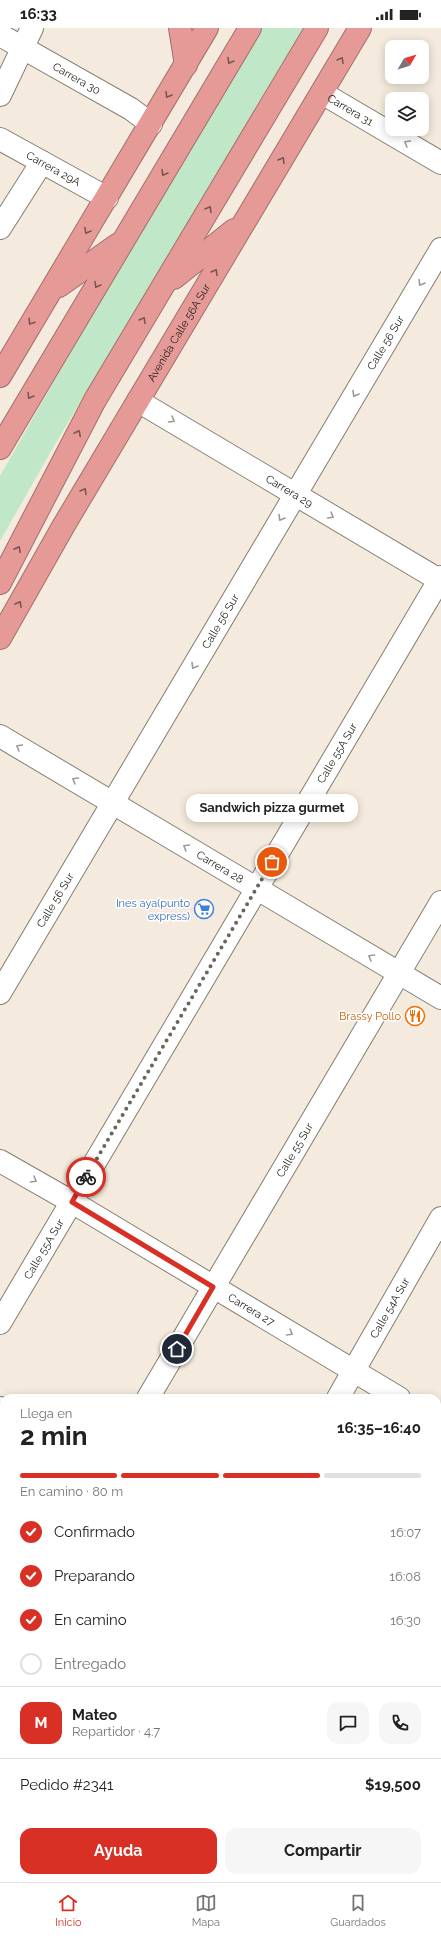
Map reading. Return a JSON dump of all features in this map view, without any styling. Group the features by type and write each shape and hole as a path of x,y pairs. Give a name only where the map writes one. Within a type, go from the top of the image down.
{"highway":[{"path":"180,28 186,65"},
{"path":"0,376 53,290 207,28"},
{"path":"0,448 250,28"},
{"path":"0,583 95,400 317,28"},
{"name":"Avenida Calle 56A Sur","path":"0,638 64,525 360,28"},
{"path":"162,288 246,220"},
{"path":"53,290 123,241"}],"street":[{"path":"0,95 32,28"},
{"name":"Carrera 30","path":"0,35 131,109 151,124"},
{"name":"Carrera 31","path":"322,93 441,163"},
{"name":"Carrera 29A","path":"0,139 107,198"},
{"path":"0,228 42,162"},
{"name":"Calle 56 Sur","path":"0,993 441,249"},
{"name":"Carrera 29","path":"138,401 440,579"},
{"name":"Calle 55A Sur","path":"0,1323 440,579"},
{"name":"Carrera 28","path":"0,736 441,998"},
{"name":"Calle 55 Sur","path":"150,1394 441,902"},
{"name":"Carrera 27","path":"0,1161 72,1202 392,1394"},
{"name":"Calle 54A Sur","path":"340,1394 441,1218"}],"green space":[{"path":"262,28 303,28 54,446 0,541 0,476 125,257"}],"way so far":[{"path":"86,1177 272,862"}],"place":[{"name":"Sandwich pizza gurmet","path":"272,862"},
{"name":"Ines aya(punto express)","path":"204,909"},
{"name":"Brassy Pollo","path":"415,1016"}],"route":[{"path":"86,1177 72,1202 213,1287 177,1349"}]}
